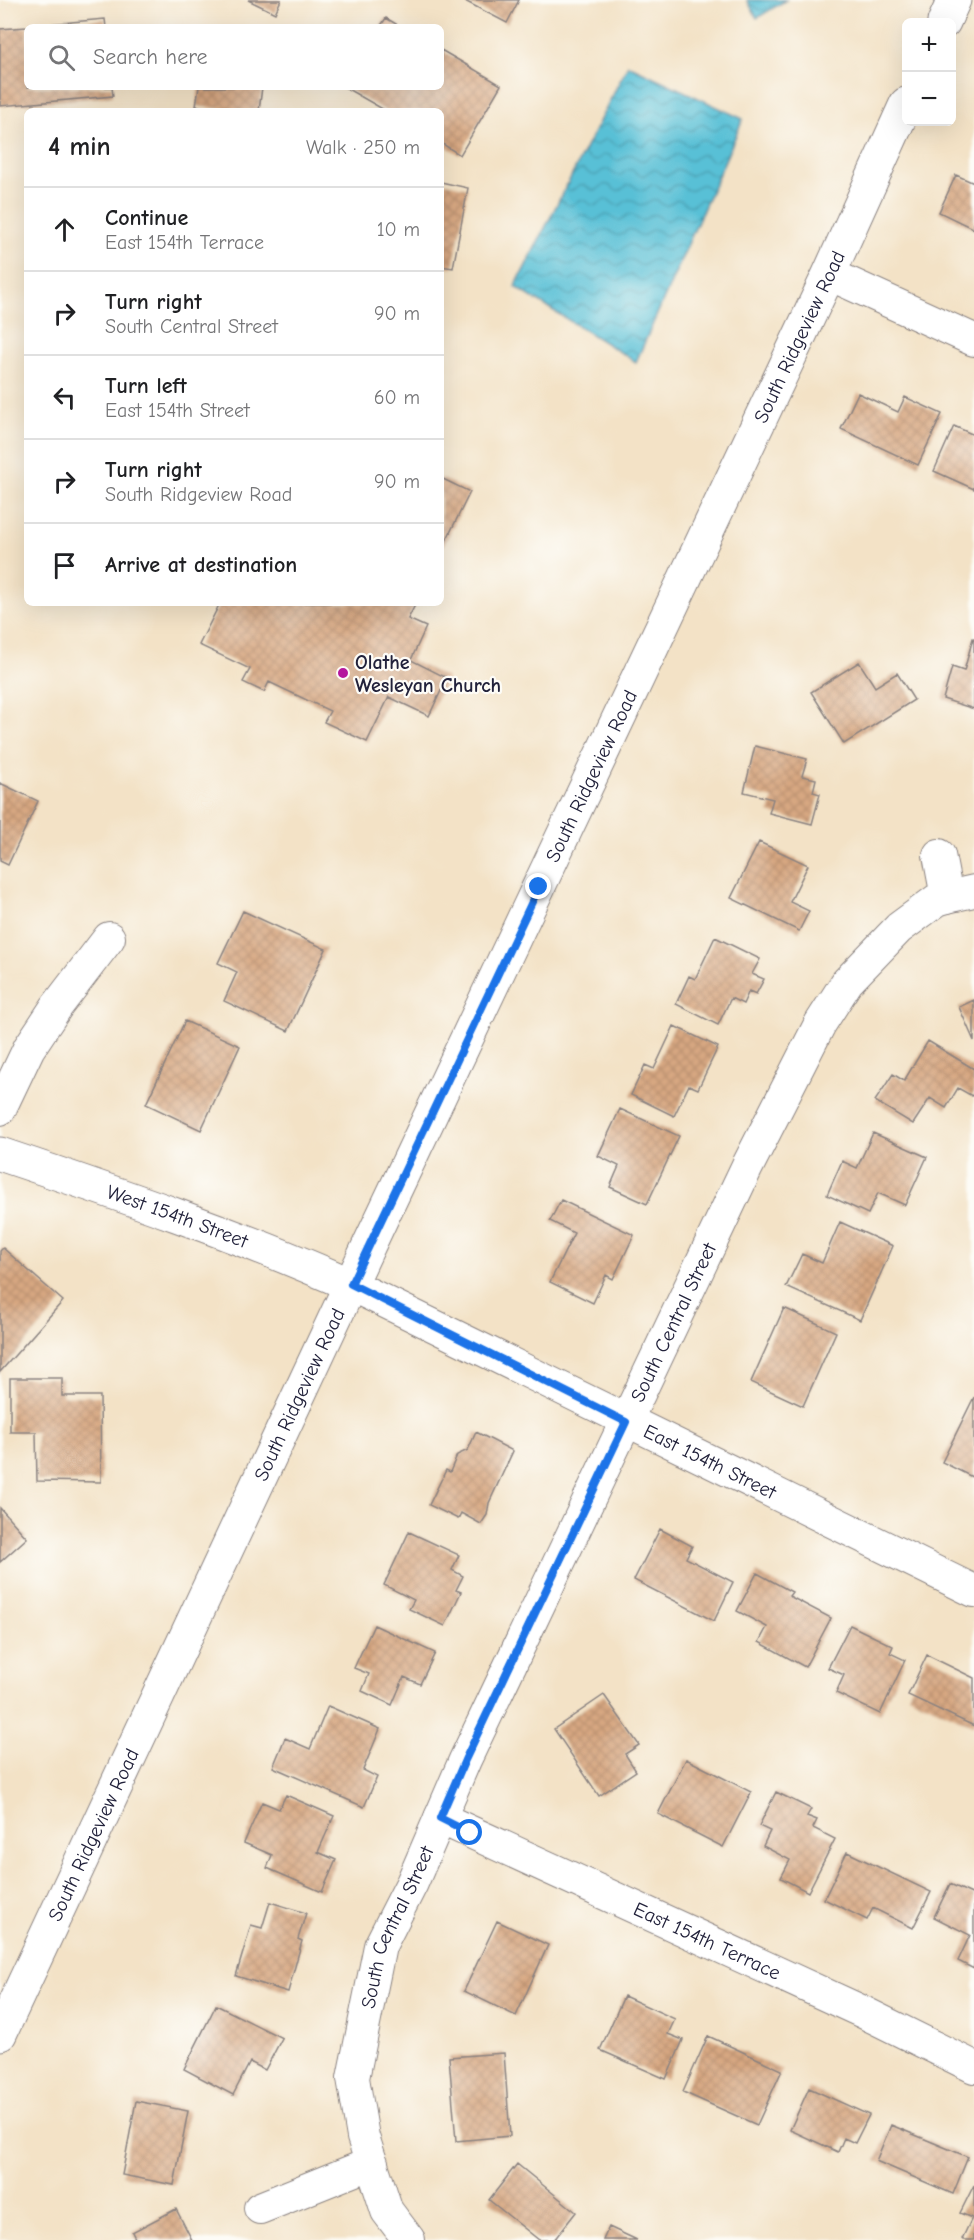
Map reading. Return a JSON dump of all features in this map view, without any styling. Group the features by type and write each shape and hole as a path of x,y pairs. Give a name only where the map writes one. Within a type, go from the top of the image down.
{"main road":[{"path":"946,18 954,0"},
{"name":"South Ridgeview Road","path":"0,2034 351,1284 829,274 902,113"},
{"name":"West 154th Street","path":"0,1154 173,1212 260,1245 351,1284"}],"street":[{"path":"829,274 974,340"},
{"path":"939,855 961,894"},
{"name":"South Central Street","path":"409,2240 387,2211 363,2137 353,2078 380,1946 412,1883 465,1760 747,1167 820,1024 847,982 899,928 937,900 961,894"},
{"path":"0,1109 29,1048 57,1006 109,938"},
{"name":"East 154th Street","path":"351,1284 626,1422 974,1591"},
{"name":"East 154th Terrace","path":"440,1818 863,2012 974,2067"},
{"path":"260,2208 372,2163"}],"water":[{"path":"747,0 786,0 757,18"},
{"path":"628,65 743,119 636,362 515,287"}],"building":[{"path":"248,0 281,0 275,13"},
{"path":"463,0 519,0 507,23"},
{"path":"386,18 396,24 382,24"},
{"path":"105,19 106,24 48,24"},
{"path":"24,27 24,90 112,90 113,96 0,106 0,29"},
{"path":"444,52 501,85 460,155 444,145 444,108 381,108 349,90 444,90"},
{"path":"199,90 262,90 259,108 196,106"},
{"path":"956,175 974,183 974,229 939,212"},
{"path":"444,183 468,188 453,268 444,266"},
{"path":"858,393 898,412 905,397 942,414 918,465 841,429"},
{"path":"954,426 974,435 974,489 934,471"},
{"path":"444,479 470,492 444,545"},
{"name":"Olathe Wesleyan Church","path":"218,606 414,606 408,619 426,627 411,660 447,678 429,716 389,697 367,742 324,722 330,711 269,682 264,692 243,682 250,669 199,645"},
{"path":"973,638 974,709 943,699 952,667 964,671"},
{"path":"859,662 875,687 897,673 914,700 844,744 811,692"},
{"path":"755,746 807,759 802,776 816,779 813,792 820,794 812,824 769,813 773,799 744,792"},
{"path":"0,783 38,801 8,865 0,861"},
{"path":"759,842 808,865 790,902 809,911 799,931 731,898"},
{"path":"243,911 326,949 288,1031 224,1001 237,972 218,963"},
{"path":"715,937 760,959 752,974 764,979 756,994 749,991 743,1004 731,998 718,1025 676,1004 689,976 695,979"},
{"path":"974,1000 974,1041 959,1007"},
{"path":"185,1021 240,1046 201,1130 146,1104"},
{"path":"674,1026 718,1047 698,1089 689,1085 674,1116 631,1095 645,1065 654,1069"},
{"path":"928,1041 974,1069 974,1093 972,1096 958,1088 946,1108 930,1098 913,1124 875,1101 893,1074 904,1081"},
{"path":"620,1109 679,1136 647,1204 610,1187 619,1166 598,1156"},
{"path":"873,1133 927,1157 905,1205 878,1193 868,1214 827,1195 842,1161 857,1168"},
{"path":"561,1200 634,1235 613,1279 606,1275 593,1303 550,1282 574,1233 550,1221"},
{"path":"840,1222 893,1246 860,1320 786,1287 802,1254 822,1263"},
{"path":"3,1248 63,1301 0,1372 0,1251"},
{"path":"784,1308 836,1332 803,1406 751,1382"},
{"path":"10,1378 62,1378 62,1396 100,1396 101,1482 37,1481 36,1432 10,1432"},
{"path":"974,1397 974,1478 942,1462"},
{"path":"476,1432 513,1451 489,1503 487,1515 481,1524 461,1513 458,1519 429,1505 446,1470 450,1472 457,1455 468,1450"},
{"path":"0,1508 27,1538 0,1562"},
{"path":"660,1529 692,1546 686,1558 733,1582 714,1621 634,1580"},
{"path":"409,1532 459,1555 452,1570 463,1576 456,1590 461,1592 445,1626 409,1609 414,1600 384,1585"},
{"path":"757,1573 792,1592 789,1596 831,1618 805,1667 759,1642 767,1627 737,1611"},
{"path":"374,1625 435,1653 420,1684 404,1677 392,1705 362,1691 369,1674 354,1668"},
{"path":"850,1625 893,1646 890,1653 905,1660 880,1714 836,1693 844,1675 828,1668"},
{"path":"927,1655 974,1678 974,1726 908,1695"},
{"path":"604,1695 639,1745 625,1754 636,1771 599,1796 554,1729"},
{"path":"328,1706 380,1729 363,1770 377,1777 364,1807 273,1767 285,1738 310,1749"},
{"path":"686,1759 751,1792 723,1847 658,1814"},
{"path":"776,1792 811,1809 807,1816 817,1820 813,1828 835,1839 808,1892 781,1878 790,1860 763,1846 770,1831 759,1826"},
{"path":"286,1795 334,1816 318,1852 336,1860 322,1892 267,1868 272,1855 244,1843 262,1802 279,1809"},
{"path":"847,1852 931,1892 913,1928 873,1908 867,1920 824,1899"},
{"path":"950,1884 974,1895 974,1969 958,1961 970,1935 934,1917"},
{"path":"270,1902 306,1913 298,1939 302,1941 288,1992 236,1976 251,1925 262,1928"},
{"path":"497,1921 548,1945 516,2016 464,1991"},
{"path":"624,1996 675,2019 668,2034 683,2040 666,2079 600,2050"},
{"path":"216,2005 282,2038 265,2070 250,2062 233,2095 184,2069"},
{"path":"708,2036 782,2070 757,2125 683,2092"},
{"path":"504,2053 510,2136 456,2141 449,2057"},
{"path":"809,2088 869,2115 855,2143 844,2138 838,2152 790,2130"},
{"path":"136,2101 188,2111 174,2185 122,2175"},
{"path":"891,2125 968,2157 953,2194 876,2161"},
{"path":"517,2164 576,2212 554,2240 539,2240 489,2200"},
{"path":"974,2185 974,2240 963,2240 972,2218 960,2213"},
{"path":"176,2209 192,2240 136,2240 132,2232"},
{"path":"609,2227 637,2240 603,2240"}],"place":[{"name":"Olathe Wesleyan Church","path":"343,673"}],"route":[{"path":"470,1833 440,1818 465,1760 626,1422 351,1284 539,887"}]}
